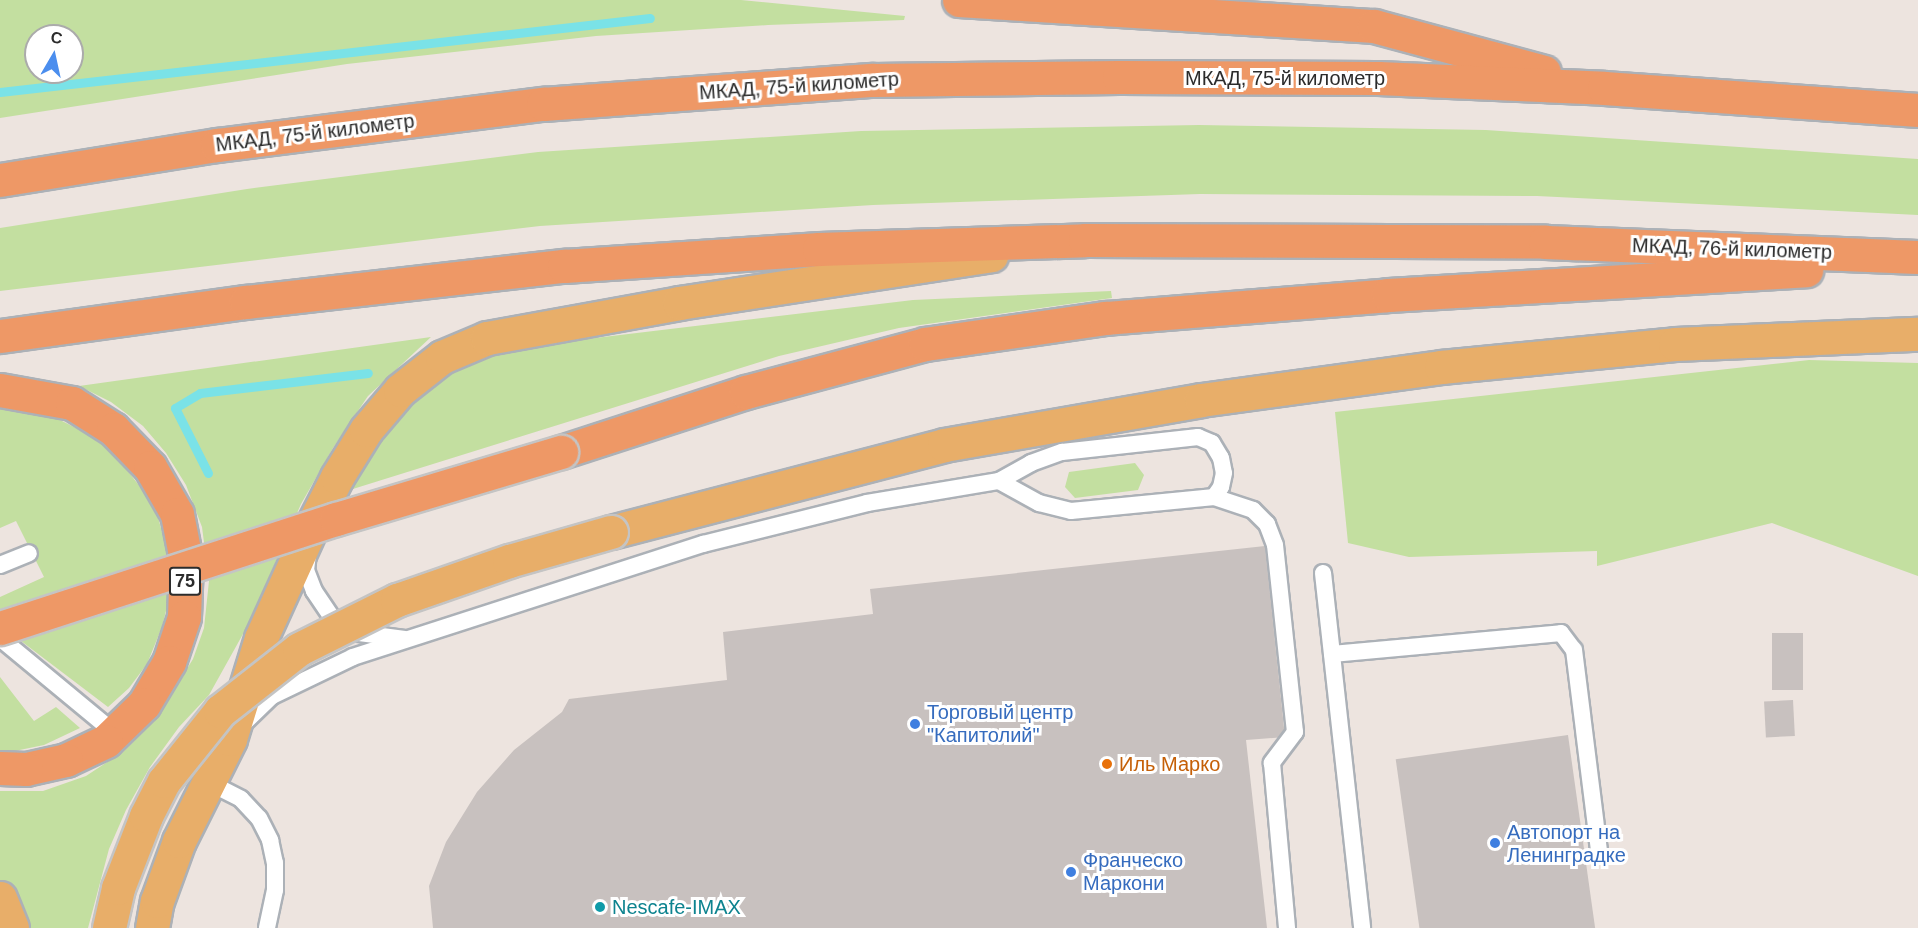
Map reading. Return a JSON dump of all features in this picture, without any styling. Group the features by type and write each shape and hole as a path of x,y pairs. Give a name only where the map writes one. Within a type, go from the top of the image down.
{"highway":[{"path":"959,0 1374,26 1604,88 1918,110"},
{"name":"МКАД, 75-й километр","path":"0,180 217,145 532,105 873,80 1119,77 1378,78 1604,88"},
{"path":"0,336 246,302 564,266 819,249 1085,240"},
{"name":"МКАД, 76-й километр","path":"1085,240 1545,242 1918,257"},
{"path":"0,628 336,519 561,452 746,392 925,344 1105,318 1388,295 1918,263"},
{"name":"75","path":"0,390 72,403 113,429 150,467 177,514 186,560 184,617 169,662 144,704 106,741 66,760 26,769 0,768"}],"main road":[{"path":"152,928 157,901 179,841 230,739 261,638 310,530 337,477 366,430 400,390 442,357 487,338 679,303 1085,240"},
{"path":"109,928 118,888 146,816 164,781 220,711 299,649 396,600 509,561 611,532 944,446 1201,400 1441,368 1675,344 1918,334"},
{"path":"0,898 12,928"}],"lane":[{"path":"230,739 272,696 353,657 703,544 867,503 999,481 1031,463 1062,452 1198,437 1212,443 1221,458 1224,473 1221,487 1214,497"},
{"path":"999,481 1039,503 1071,511 1214,497 1253,510 1267,524 1275,545 1295,732 1272,763 1287,928"},
{"path":"310,530 306,570 314,591 332,618 359,633 409,639"},
{"path":"0,564 29,553"},
{"path":"1323,573 1362,928"},
{"path":"1332,654 1561,633 1574,650 1599,851"},
{"path":"0,638 115,733"},
{"path":"207,781 241,799 260,818 270,840 275,863 275,890 267,928"}],"green space":[{"path":"0,0 741,0 905,16 904,20 768,25 596,36 347,64 0,118"},
{"path":"1199,125 1486,130 1918,159 1918,215 1537,196 1200,194 873,205 540,226 0,291 0,228 247,189 538,152 861,131"},
{"path":"1111,291 1112,298 899,328 779,356 340,493 376,435 423,388 464,363 520,347 913,300"},
{"path":"431,337 368,396 333,448 301,504 248,625 209,695 179,727 150,767 126,810 109,849 88,928 0,928 0,791 43,791 86,776 124,751 149,726 170,696 193,659 204,628 209,581 202,527 186,485 166,453 143,426 111,402 79,386"},
{"path":"1809,360 1918,363 1918,576 1772,523 1597,566 1597,551 1409,557 1348,543 1335,412"},
{"path":"0,404 56,418 88,434 113,452 155,506 166,547 170,583 168,603 162,627 147,664 129,688 108,707 0,625 0,597 44,577 16,521 0,528"},
{"path":"1135,463 1144,475 1138,490 1075,498 1065,487 1069,472"},
{"path":"0,677 34,721 56,707 80,728 44,745 0,754"}],"building":[{"name":"Торговый центр \"Капитолий\"","path":"1265,546 1285,737 1246,740 1267,928 433,928 429,886 446,842 477,792 514,750 562,712 569,699 727,680 723,632 873,614 870,589"},
{"path":"1772,633 1803,633 1803,690 1772,690"},
{"path":"1793,700 1795,736 1766,737 1764,702"},
{"name":"Автопорт на Ленинградке","path":"1568,735 1595,928 1419,928 1396,759"}],"waterway":[{"path":"0,92 650,18"},
{"path":"208,473 175,408 200,393 368,373"}],"place":[{"name":"Торговый центр \"Капитолий\"","path":"915,724"},
{"name":"Иль Марко","path":"1107,764"},
{"name":"Автопорт на Ленинградке","path":"1495,843"},
{"name":"Франческо Маркони","path":"1071,872"},
{"name":"Nescafe-IMAX","path":"600,907"}]}
